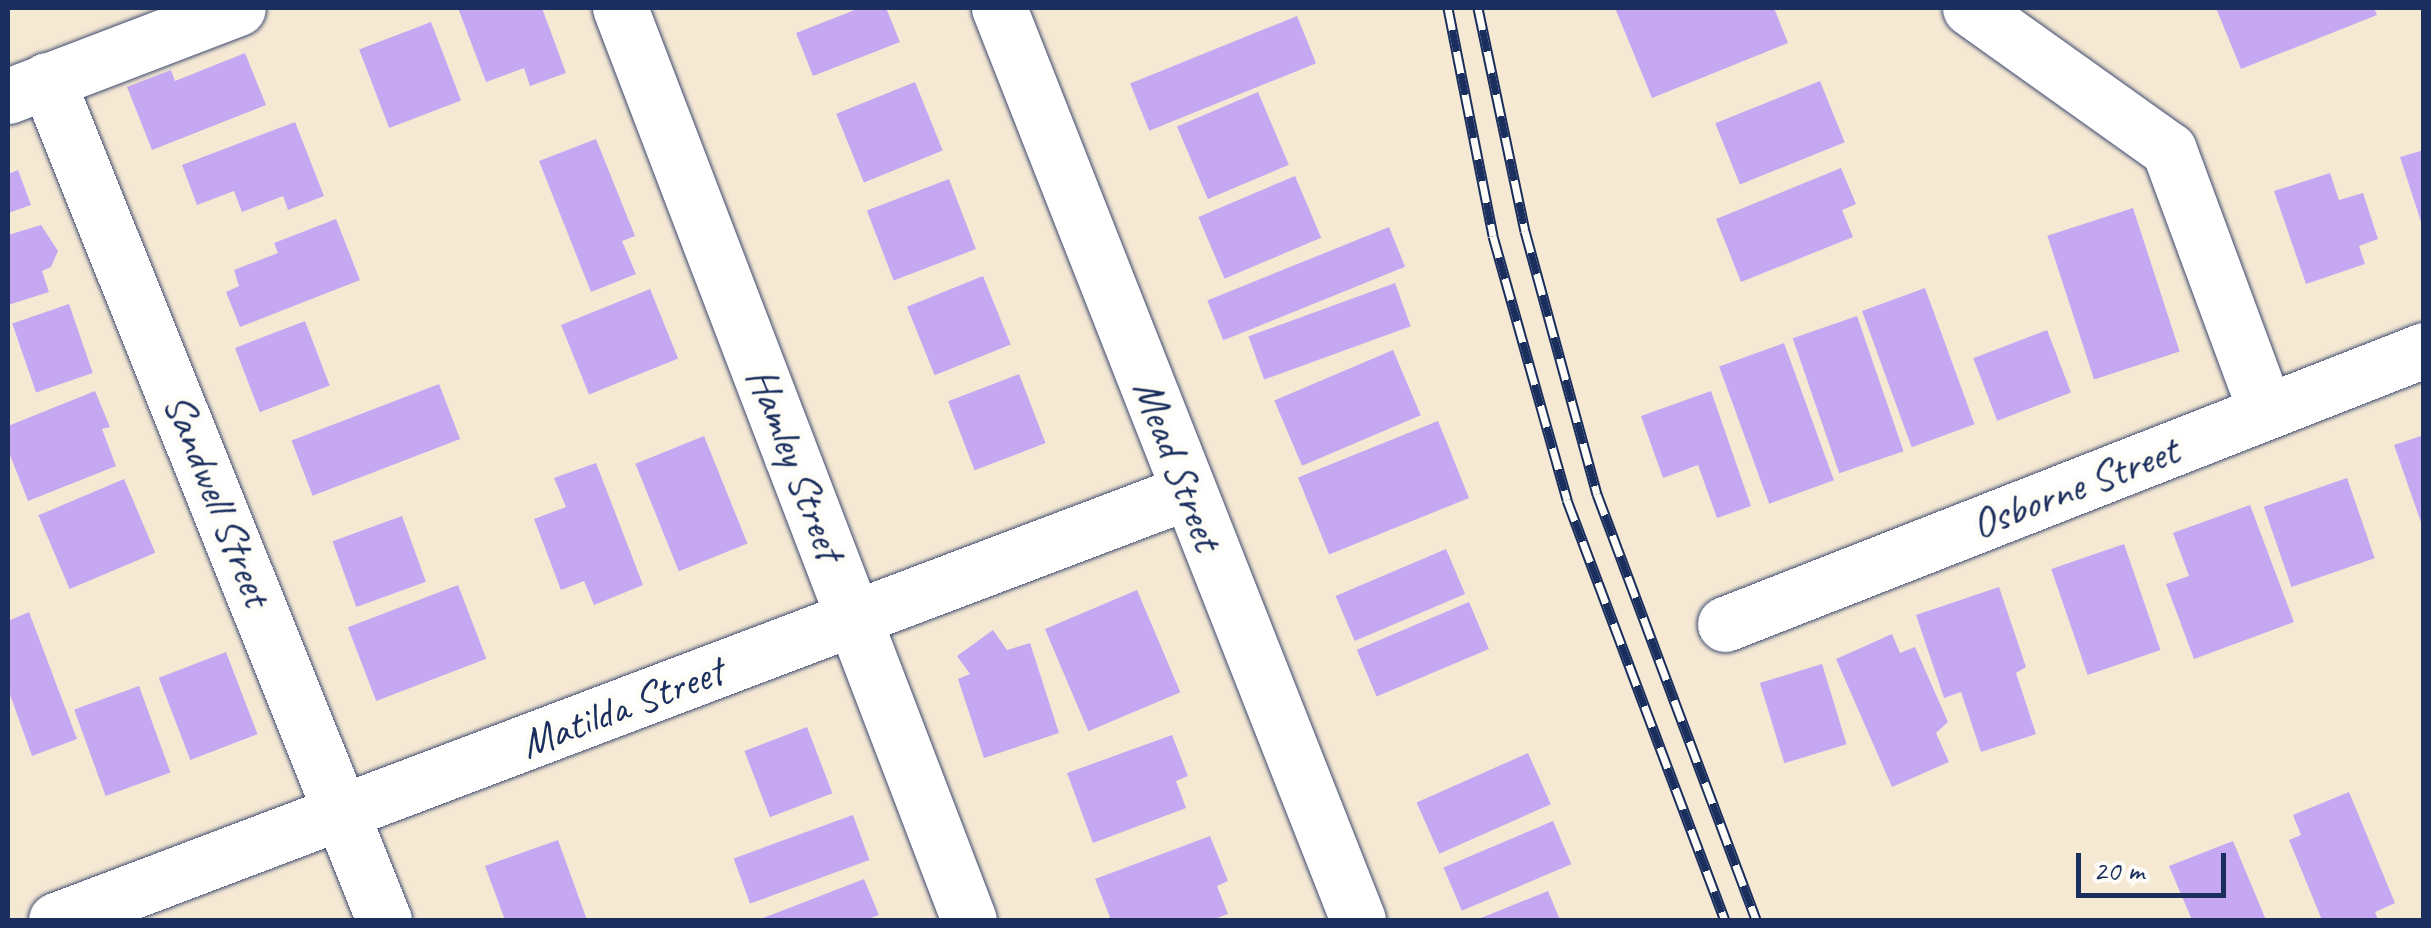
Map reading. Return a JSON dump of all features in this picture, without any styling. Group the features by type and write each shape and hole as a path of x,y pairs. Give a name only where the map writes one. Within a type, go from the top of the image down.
{"street":[{"path":"28,88 238,8"},
{"name":"Hamley Street","path":"620,8 969,920"},
{"name":"Mead Street","path":"999,8 1358,920"},
{"path":"1970,8 2169,150 2266,412"},
{"name":"Sandwell Street","path":"28,88 344,814 384,920"},
{"name":"Osborne Street","path":"1725,624 2424,350"},
{"name":"Matilda Street","path":"56,920 1187,492"}],"building":[{"path":"458,8 542,8 566,73 530,86 524,68 486,82"},
{"path":"860,8 886,8 900,42 813,76 796,33"},
{"path":"1615,8 1774,8 1788,43 1652,98"},
{"path":"2216,8 2374,8 2377,15 2241,69"},
{"path":"1297,16 1316,63 1149,131 1130,83"},
{"path":"431,22 461,100 389,128 359,50"},
{"path":"245,53 266,105 152,150 127,87 171,70 175,81"},
{"path":"1820,81 1845,142 1740,185 1715,123"},
{"path":"915,82 943,151 864,182 836,114"},
{"path":"1258,92 1289,165 1208,199 1177,126"},
{"path":"295,122 324,196 288,210 283,196 242,212 234,191 197,205 182,165"},
{"path":"596,139 635,236 622,241 636,274 591,292 539,161"},
{"path":"2424,150 2424,228 2423,228 2400,157"},
{"path":"1841,168 1856,204 1842,210 1853,237 1741,282 1716,219"},
{"path":"18,170 31,205 8,213 8,174"},
{"path":"2330,173 2339,200 2363,193 2378,239 2359,246 2365,264 2306,284 2274,191"},
{"path":"1295,176 1321,238 1225,279 1198,217"},
{"path":"949,179 976,249 894,281 867,211"},
{"path":"2133,208 2180,352 2094,379 2047,236"},
{"path":"336,219 360,280 240,327 226,292 239,286 234,270 278,253 274,243"},
{"path":"41,225 58,251 51,267 42,271 49,292 8,305 8,235"},
{"path":"1389,227 1405,267 1223,340 1207,300"},
{"path":"983,276 1011,345 935,375 907,307"},
{"path":"1395,283 1411,326 1264,380 1248,336"},
{"path":"1925,288 1975,424 1912,447 1862,311"},
{"path":"650,289 678,359 589,395 561,325"},
{"path":"69,304 93,373 36,393 12,324"},
{"path":"1857,316 1904,451 1839,473 1793,338"},
{"path":"305,321 330,385 260,412 235,348"},
{"path":"2047,330 2071,393 1997,421 1973,358"},
{"path":"1784,343 1834,480 1769,504 1719,367"},
{"path":"1393,350 1421,415 1302,466 1274,400"},
{"path":"1019,374 1046,443 975,470 948,401"},
{"path":"439,384 460,439 313,496 291,441"},
{"path":"95,391 110,427 102,429 116,466 28,501 8,450 8,426"},
{"path":"1711,391 1751,506 1717,518 1698,465 1663,478 1641,416"},
{"path":"1438,421 1469,498 1329,555 1298,478"},
{"path":"2424,435 2424,528 2423,528 2394,445"},
{"path":"704,436 747,544 679,571 635,464"},
{"path":"596,463 643,585 594,605 584,581 561,590 534,519 566,507 554,478"},
{"path":"2347,478 2375,558 2291,587 2264,507"},
{"path":"124,479 155,553 70,589 38,515"},
{"path":"2250,505 2294,622 2194,659 2166,584 2189,576 2173,533"},
{"path":"402,516 426,582 356,607 332,541"},
{"path":"2124,544 2160,650 2088,675 2051,569"},
{"path":"1446,549 1465,594 1355,641 1336,596"},
{"path":"458,585 486,659 376,701 348,627"},
{"path":"1999,587 2026,667 2016,673 2036,734 1981,752 1961,692 1944,698 1916,615"},
{"path":"1137,590 1180,692 1088,731 1045,629"},
{"path":"1469,602 1489,649 1377,697 1357,650"},
{"path":"29,612 77,739 32,756 8,689 8,621"},
{"path":"993,630 1007,650 1030,643 1059,733 984,758 958,679 970,674 957,656"},
{"path":"1892,634 1900,653 1915,647 1948,722 1936,733 1949,762 1892,787 1836,659"},
{"path":"226,652 258,734 190,760 159,678"},
{"path":"1822,664 1847,744 1784,763 1760,683"},
{"path":"139,686 170,772 106,796 74,710"},
{"path":"807,727 832,793 770,817 744,751"},
{"path":"1172,735 1188,776 1176,781 1186,808 1093,843 1067,773"},
{"path":"1528,753 1551,804 1439,854 1417,803"},
{"path":"2349,792 2395,903 2375,912 2378,920 2322,920 2289,840 2301,835 2293,815"},
{"path":"853,815 869,860 750,904 734,858"},
{"path":"1553,821 1571,864 1462,911 1443,867"},
{"path":"1210,836 1228,881 1217,886 1228,914 1211,920 1111,920 1095,879"},
{"path":"558,840 587,920 505,920 485,866"},
{"path":"2233,841 2266,920 2192,920 2169,866"},
{"path":"864,879 879,915 865,920 758,920"},
{"path":"1548,891 1560,920 1476,920"}],"railway":[{"path":"1448,8 1493,236 1567,500 1725,920"},
{"path":"1478,8 1525,231 1597,494 1756,920"}]}
